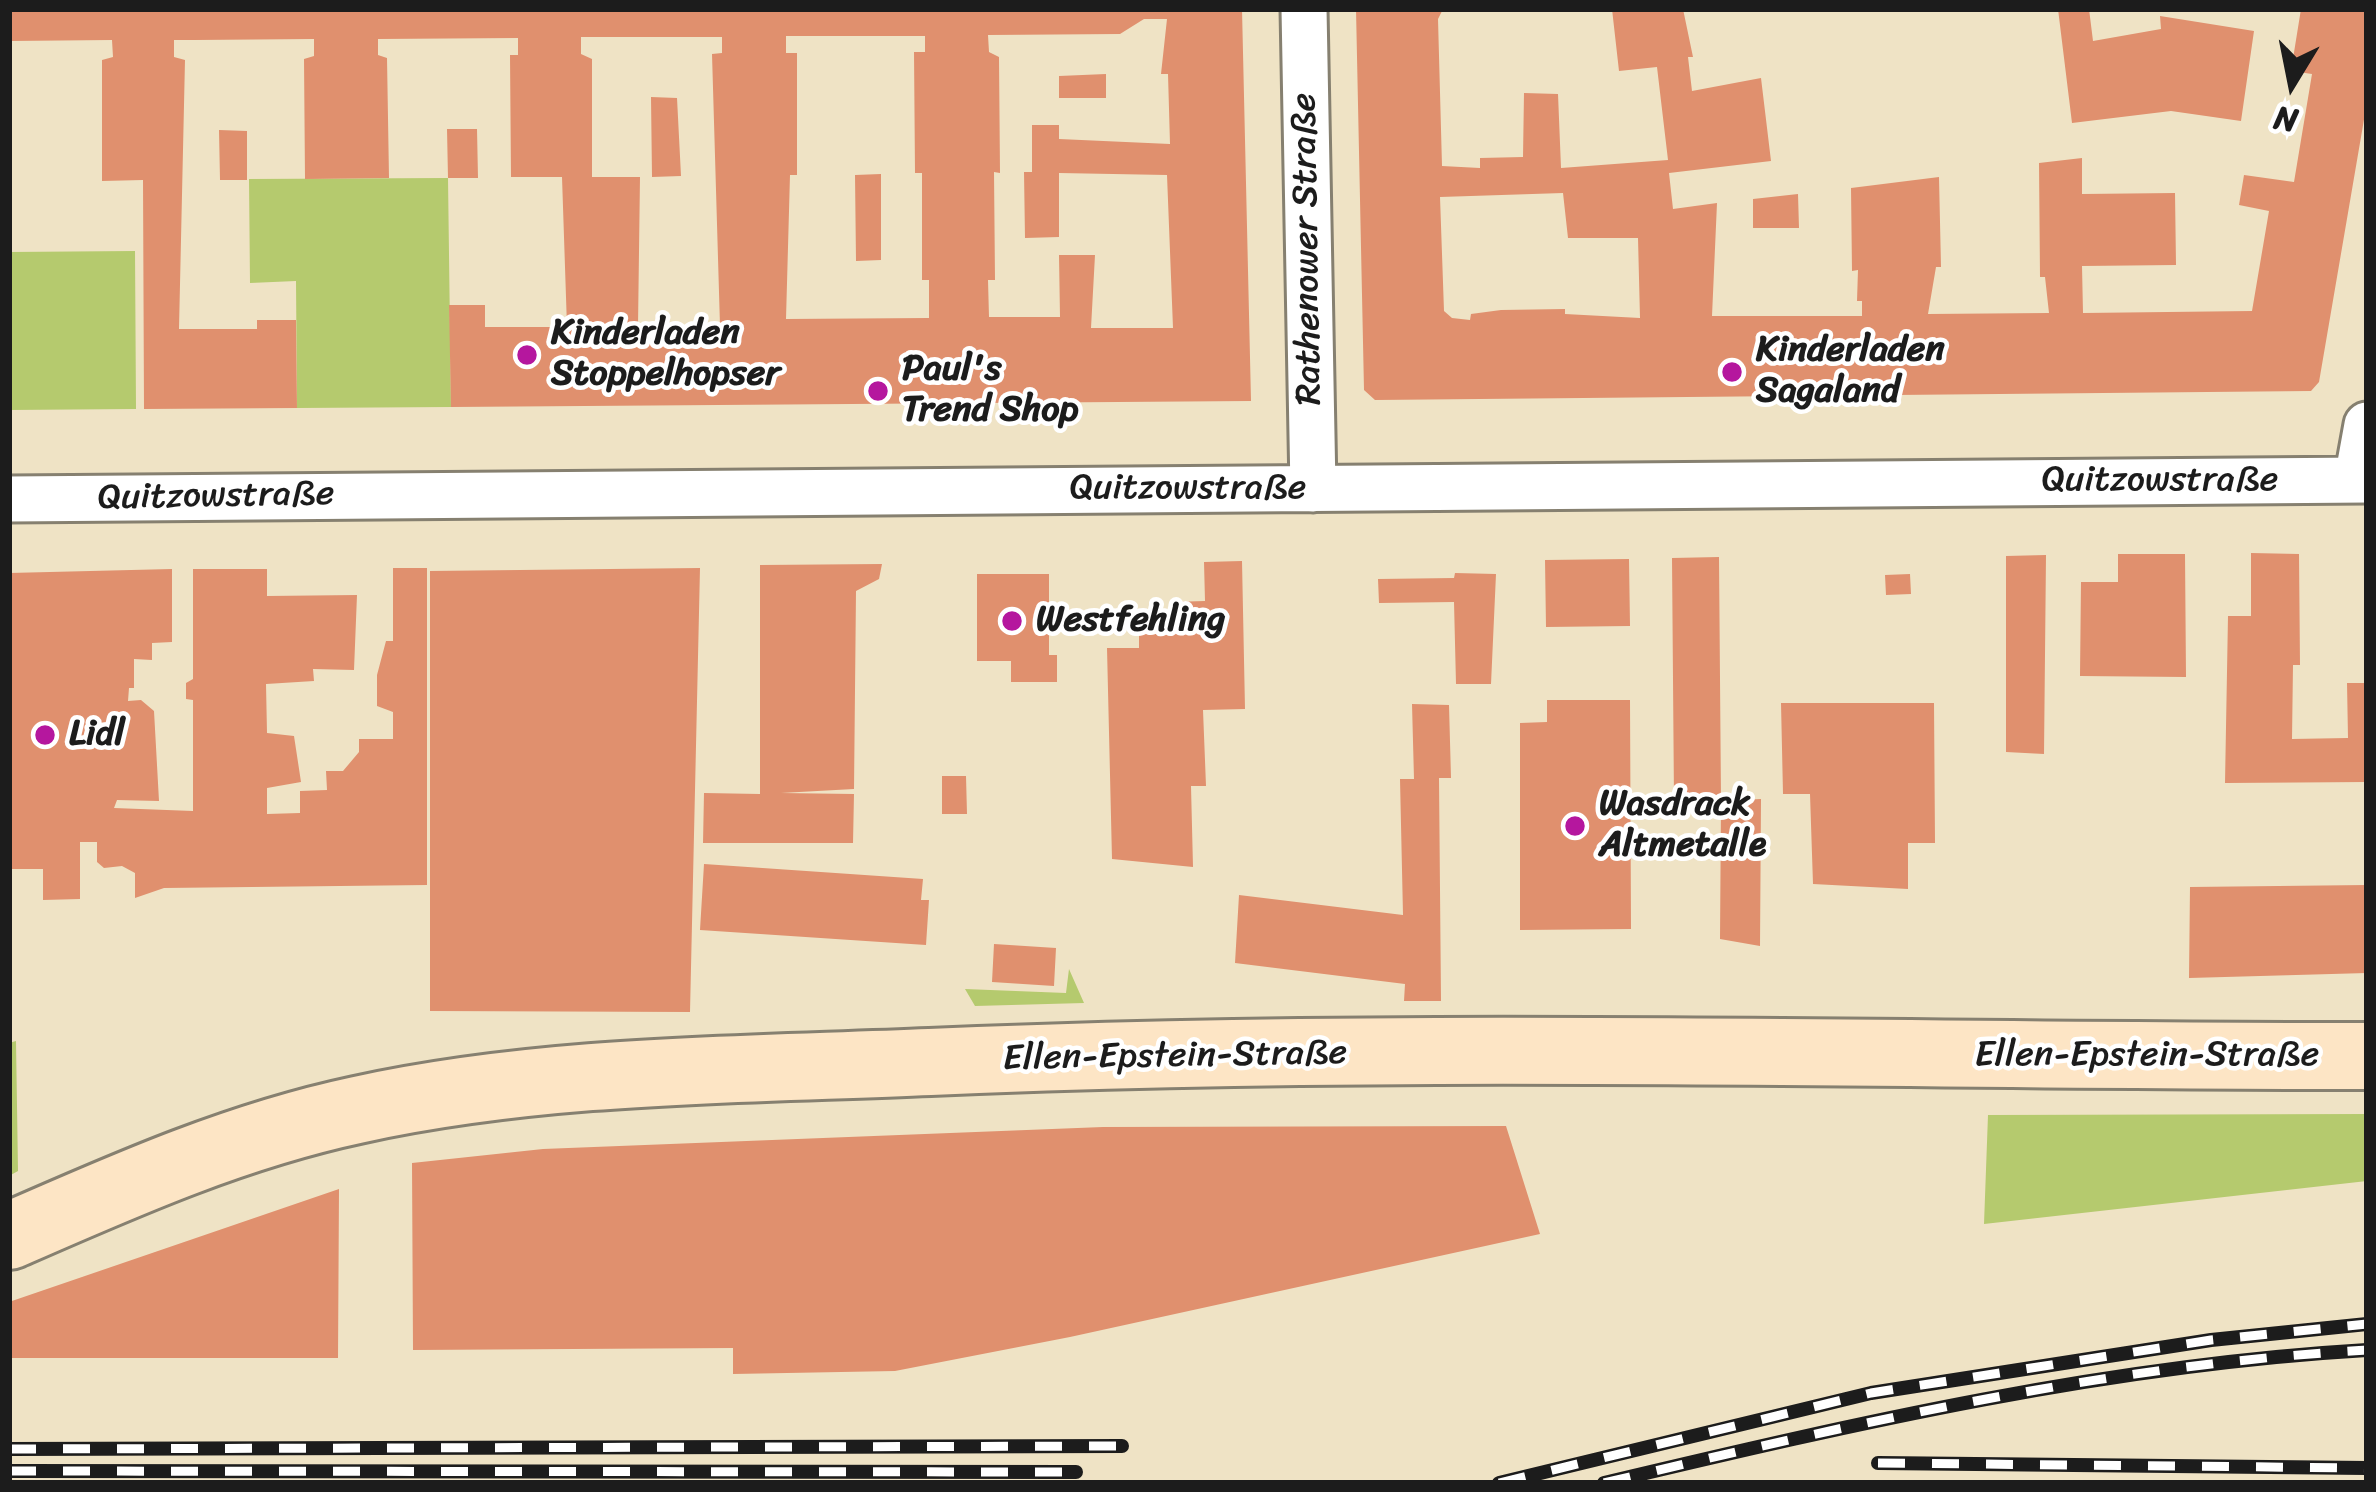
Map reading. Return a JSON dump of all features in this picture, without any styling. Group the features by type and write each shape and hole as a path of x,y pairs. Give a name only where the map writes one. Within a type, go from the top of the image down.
{"main road":[{"name":"Ellen-Epstein-Straße","path":"9,1236 147,1175 263,1134 354,1110 512,1085 1114,1054 2367,1056"}],"street":[{"name":"Rathenower Straße","path":"1304,9 1313,488"},
{"path":"2362,480 2367,425"},
{"name":"Quitzowstraße","path":"9,499 2362,480"}],"green space":[{"path":"448,178 451,407 297,408 296,281 250,283 249,179"},
{"path":"135,251 136,409 9,410 9,252"},
{"path":"1069,969 1084,1003 975,1006 965,989 1066,993"},
{"path":"16,1041 18,1171 9,1176 9,1043"},
{"path":"2367,1114 2367,1181 1984,1224 1988,1115"}],"building":[{"path":"9,9 1242,9 1251,401 451,407 449,305 485,305 485,327 567,327 562,177 511,177 510,55 518,55 518,38 378,39 378,55 387,58 389,178 305,179 304,59 314,56 314,39 174,40 174,57 185,60 179,329 257,329 257,320 296,320 297,408 144,409 143,180 102,181 102,60 113,57 112,40 9,41","holes":["1144,19 1167,19 1161,74 1168,74 1170,144 1059,139 1059,125 1032,125 1032,172 1024,172 1025,238 1059,237 1059,173 1167,175 1173,328 1091,328 1095,255 1059,255 1060,317 989,317 988,280 995,280 994,172 1000,173 999,57 989,52 988,35 1120,34","786,36 925,36 925,52 914,52 915,173 922,173 922,280 929,280 929,318 786,319 790,175 797,175 797,53 786,53","581,37 722,37 722,53 712,54 720,326 638,326 640,177 592,177 592,59 581,54"]},
{"path":"1356,9 1443,9 1438,19 1442,166 1480,168 1480,158 1523,157 1524,93 1558,94 1561,168 1668,160 1657,67 1619,71 1612,9 1683,9 1693,57 1688,57 1692,91 1761,78 1771,161 1669,173 1673,209 1717,203 1712,316 1862,316 1862,301 1857,301 1858,270 1852,271 1851,188 1939,177 1941,267 1936,267 1928,314 2049,313 2045,277 2040,277 2039,163 2082,158 2082,194 2175,193 2176,265 2082,266 2083,313 2252,311 2269,211 2239,205 2244,175 2294,182 2312,74 2291,71 2301,9 2367,9 2367,102 2319,382 2311,391 1375,400 1364,390","holes":["1563,193 1568,238 1638,238 1640,318 1565,314 1565,309 1501,310 1471,314 1470,320 1452,318 1444,311 1440,197"]},
{"path":"2058,9 2089,9 2093,41 2161,29 2160,16 2254,31 2241,121 2171,111 2072,123"},
{"path":"1106,74 1106,98 1059,98 1059,76"},
{"path":"651,97 677,98 681,176 652,177"},
{"path":"447,129 477,129 478,178 448,178"},
{"path":"219,130 247,131 247,180 220,180"},
{"path":"881,174 881,260 856,261 855,175"},
{"path":"1798,194 1799,228 1753,228 1753,199"},
{"path":"2251,553 2299,554 2300,665 2293,665 2292,739 2348,738 2347,683 2367,683 2367,782 2225,783 2228,616 2251,616"},
{"path":"2118,554 2185,554 2186,677 2080,676 2081,582 2118,582"},
{"path":"2046,555 2044,754 2006,752 2006,556"},
{"path":"1719,557 1721,801 1674,801 1672,558"},
{"path":"1629,559 1630,626 1546,627 1545,560"},
{"path":"1242,561 1245,709 1203,710 1206,786 1191,786 1193,867 1112,859 1107,648 1139,648 1139,624 1172,623 1171,602 1205,601 1204,562"},
{"path":"882,564 879,579 856,591 854,789 781,793 854,794 853,843 703,843 704,793 760,794 760,565"},
{"path":"393,568 427,568 427,885 164,888 135,898 135,873 122,866 104,868 97,862 97,842 80,842 80,899 43,900 43,869 9,869 9,573 172,569 172,642 152,643 152,660 134,659 134,688 129,688 128,701 141,700 154,711 159,801 117,800 114,808 193,811 193,700 186,699 186,683 193,679 193,569 267,569 267,596 357,595 354,670 313,669 314,681 266,684 267,733 294,736 301,782 267,788 267,814 300,813 300,791 327,790 326,771 343,771 359,752 359,739 393,739 393,712 377,706 377,675 386,641 393,641"},
{"path":"700,568 690,1012 430,1011 430,571"},
{"path":"1455,573 1496,574 1491,684 1456,684 1454,602 1379,603 1378,579 1454,578"},
{"path":"977,574 1049,574 1049,655 1057,655 1057,682 1011,682 1011,661 977,661"},
{"path":"1910,574 1911,594 1886,595 1885,575"},
{"name":"Wasdrack Altmetalle","path":"1547,700 1630,700 1631,929 1520,930 1520,723 1547,722"},
{"path":"1781,703 1934,703 1935,843 1908,843 1908,889 1813,884 1810,794 1783,794"},
{"path":"1412,704 1449,705 1451,778 1439,778 1441,1001 1404,1001 1405,984 1235,963 1239,895 1403,915 1400,779 1414,779"},
{"path":"942,776 966,776 967,814 942,814"},
{"path":"1761,799 1760,946 1720,939 1721,801"},
{"path":"704,864 923,879 921,900 929,900 926,945 700,930"},
{"path":"2367,885 2367,973 2189,978 2190,887"},
{"path":"994,944 1056,948 1054,986 992,982"},
{"path":"1506,1126 1540,1234 1070,1337 895,1371 733,1374 733,1348 413,1350 412,1163 543,1149 1103,1127"},
{"path":"339,1189 338,1358 9,1358 9,1302"}],"railway":[{"path":"1499,1483 1871,1393 2211,1340 2367,1324"},
{"path":"1604,1483 1793,1439 2078,1383 2367,1350"},
{"path":"9,1449 1122,1446"},
{"path":"1878,1463 2367,1468"},
{"path":"9,1471 1076,1472"}],"place":[{"name":"Kinderladen Stoppelhopser","path":"527,355"},
{"name":"Kinderladen Sagaland","path":"1732,372"},
{"name":"Paul's Trend Shop","path":"878,391"},
{"name":"Westfehling","path":"1012,621"},
{"name":"Lidl","path":"45,735"},
{"name":"Wasdrack Altmetalle","path":"1575,826"}]}
